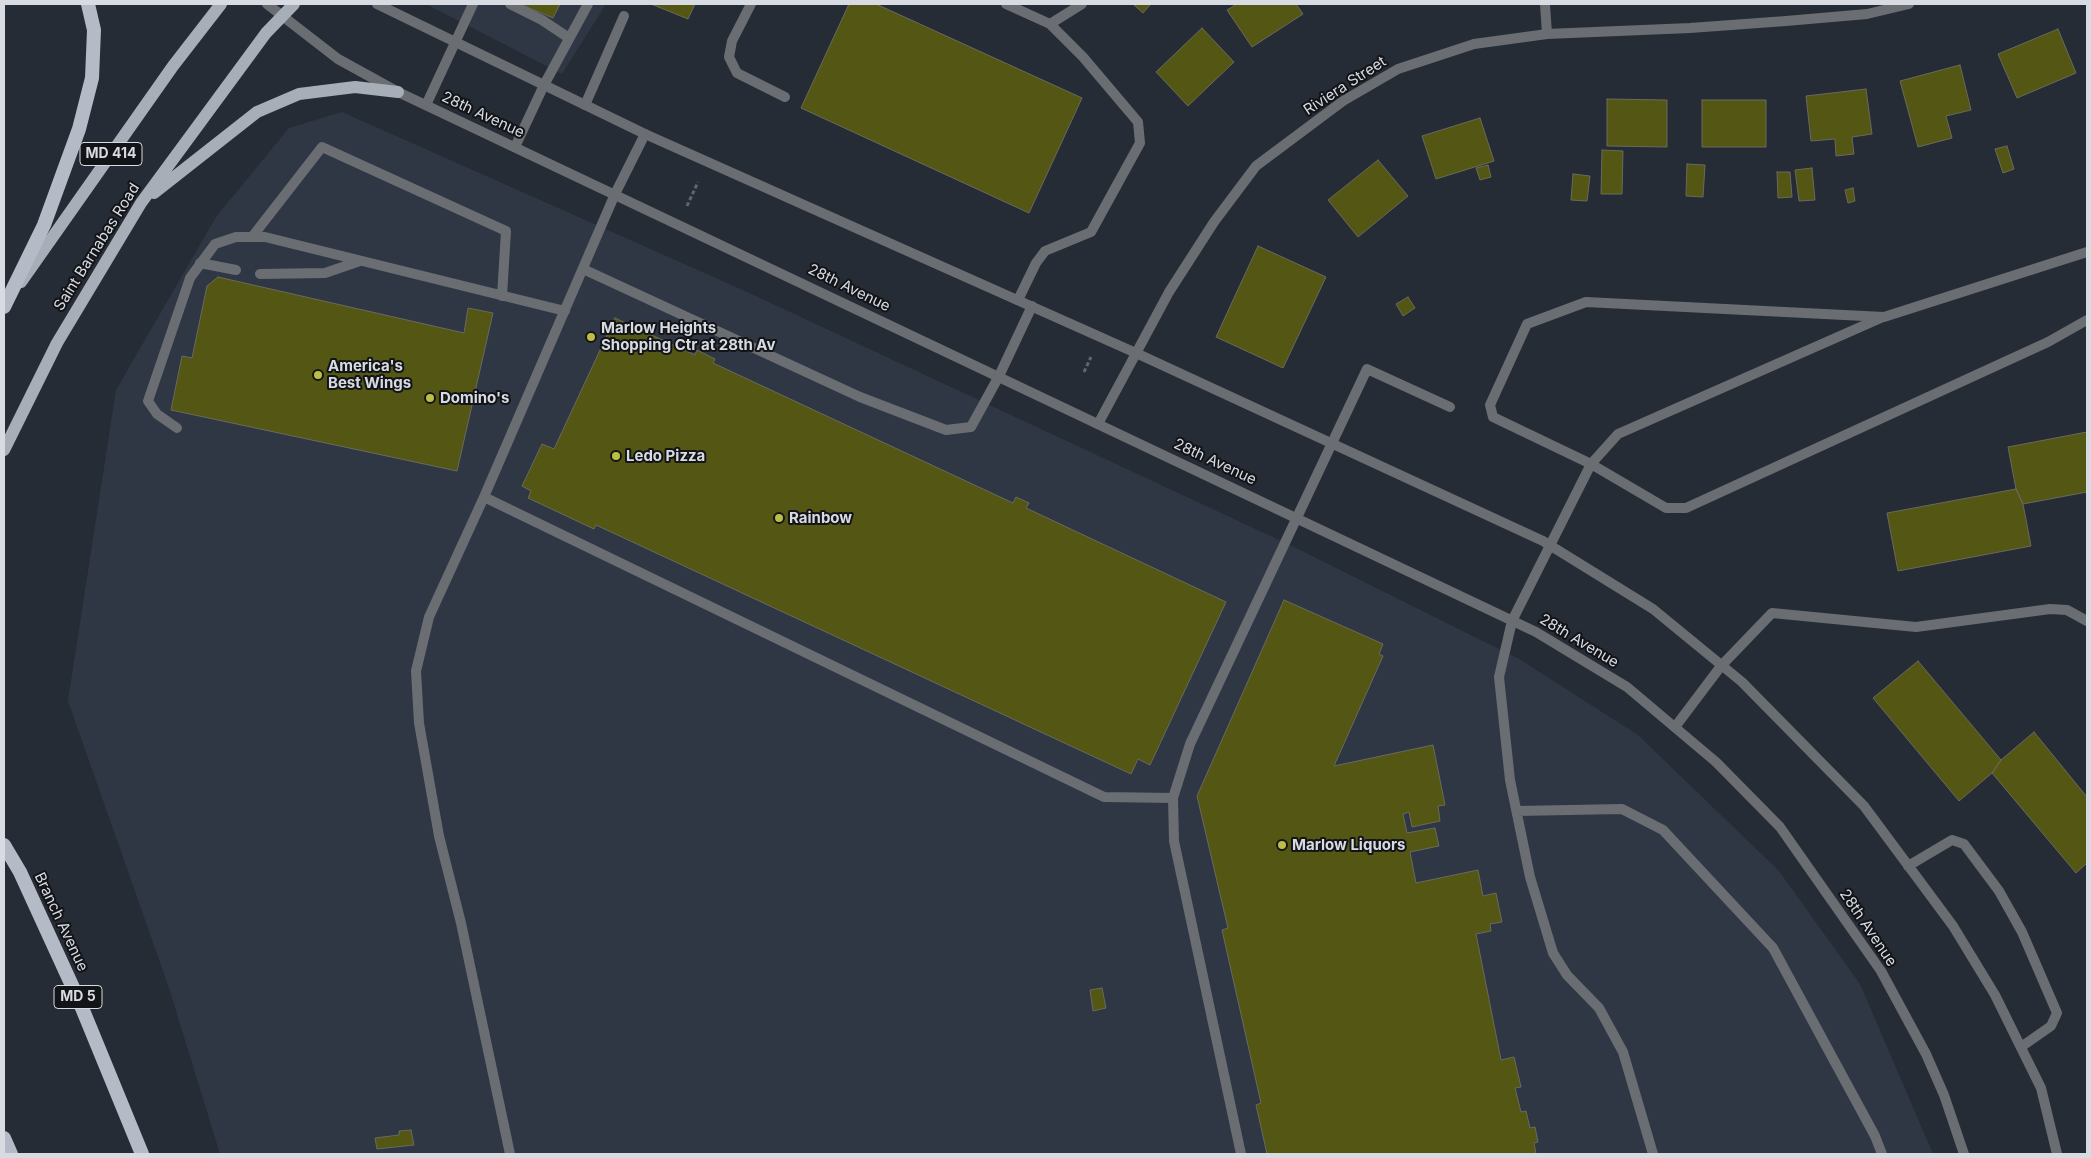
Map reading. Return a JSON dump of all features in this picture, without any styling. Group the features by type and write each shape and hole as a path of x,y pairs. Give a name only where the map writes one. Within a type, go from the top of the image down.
{"highway":[{"path":"4,307 44,224 80,129 92,78 94,30 88,4"},
{"name":"Branch Avenue","path":"4,845 20,872 80,1003 142,1154"},
{"path":"4,1138 10,1154"}],"main road":[{"name":"MD 414","path":"4,307 172,66 220,4"},
{"name":"Saint Barnabas Road","path":"4,450 57,343 141,203 255,48 294,4"},
{"path":"141,203 257,112 265,108 299,94 355,87 398,92"}],"street":[{"name":"28th Avenue","path":"267,4 338,59 398,92 1536,632 1626,687 1716,762 1780,827 1881,971 1926,1054 1944,1095 1964,1154"},
{"path":"377,4 646,134 1136,353 1549,544 1652,609 1742,682 1864,806 1953,926 1995,995 2041,1088 2057,1154"},
{"path":"426,105 473,4"},
{"path":"510,4 542,20 569,38"},
{"path":"515,147 544,85 588,4"},
{"path":"751,4 732,40 729,57 737,72 785,97"},
{"path":"1006,4 1050,24 1084,57 1138,122 1140,144 1091,232 1045,251 1036,263 1018,300"},
{"path":"1050,24 1082,4"},
{"path":"1545,4 1547,34"},
{"name":"Riviera Street","path":"1098,424 1169,292 1214,222 1256,166 1343,101 1398,69 1474,44 1547,34 1690,28 1786,21 1867,14 1909,4"},
{"path":"585,105 624,16"},
{"path":"510,1154 461,923 439,836 419,723 416,671 429,618 484,497 615,194 646,134"},
{"path":"252,237 322,147 506,231 502,296"},
{"path":"177,428 156,414 148,401 190,278 215,244 236,237 265,237 565,311"},
{"path":"1653,1154 1623,1052 1599,1008 1567,975 1552,953 1530,877 1510,780 1499,677 1512,621 1549,544 1591,464 1618,434 1884,317 2087,252"},
{"path":"260,274 325,273 361,261"},
{"path":"200,263 236,270"},
{"path":"583,268 860,397 946,430 971,427 999,376 1032,306"},
{"path":"1884,317 1586,302 1527,324 1490,405 1493,417 1591,464 1666,508 1686,508 2048,342 2087,320"},
{"path":"1240,1154 1174,841 1173,798 1190,744 1367,369 1450,407"},
{"path":"484,497 1104,797 1173,798"},
{"path":"1675,727 1722,666 1772,613 1916,628 2050,609 2066,610 2087,621"},
{"path":"1517,811 1622,808 1663,830 1773,948 1875,1136 1882,1154"},
{"path":"1908,866 1952,840 1964,844 1999,890 2022,932 2057,1013 2051,1026 2021,1047"}],"path":[{"path":"687,206 702,174"},
{"path":"1084,372 1093,354"}],"shaded area":[{"path":"426,4 606,4 562,74"},
{"path":"342,112 745,291 1294,547 1519,659 1638,735 1779,871 1860,984 1933,1154 220,1154 169,988 68,701 116,390 216,217 289,128"}],"building":[{"path":"520,4 560,4 553,18"},
{"path":"651,4 695,4 688,19"},
{"path":"849,4 876,4 1082,98 1029,213 801,108"},
{"path":"1135,4 1151,4 1143,13"},
{"path":"1237,4 1296,4 1303,14 1252,47 1227,10"},
{"path":"1202,28 1234,62 1188,106 1156,72"},
{"path":"2058,29 2076,73 2017,98 1998,54"},
{"path":"1960,65 1971,110 1946,116 1952,138 1918,147 1900,81"},
{"path":"1866,89 1872,134 1852,137 1854,154 1836,156 1835,139 1811,141 1806,96"},
{"path":"1607,99 1667,100 1667,147 1607,146"},
{"path":"1702,100 1766,100 1766,147 1702,147"},
{"path":"1480,118 1494,161 1436,179 1422,136"},
{"path":"2007,146 2014,169 2003,173 1995,149"},
{"path":"1602,150 1623,151 1622,194 1601,194"},
{"path":"1378,160 1408,196 1358,237 1328,200"},
{"path":"1687,164 1705,165 1703,197 1686,196"},
{"path":"1488,165 1491,177 1480,180 1476,168"},
{"path":"1812,168 1815,200 1799,201 1795,170"},
{"path":"1777,172 1790,172 1792,197 1778,198"},
{"path":"1573,174 1590,176 1587,201 1571,200"},
{"path":"1853,188 1855,201 1848,203 1845,190"},
{"path":"1258,246 1326,277 1283,368 1216,337"},
{"path":"218,277 464,333 468,308 493,313 457,471 171,410 182,356 192,358 207,286"},
{"path":"1408,297 1415,308 1403,316 1396,304"},
{"path":"615,318 695,355 697,350 715,359 713,363 1013,503 1016,497 1029,503 1026,508 1226,602 1150,765 1138,759 1131,774 596,525 594,529 528,498 531,491 522,486 542,444 554,449"},
{"path":"2087,432 2087,492 2023,504 2016,489 2008,447"},
{"path":"2016,489 2023,504 2031,546 1898,571 1887,513"},
{"path":"1284,600 1383,644 1379,654 1383,656 1334,766 1433,745 1445,805 1438,806 1440,821 1412,827 1409,812 1403,814 1407,833 1435,828 1439,846 1410,852 1416,883 1478,870 1483,896 1496,893 1502,922 1490,924 1491,931 1476,934 1501,1060 1514,1057 1521,1087 1515,1088 1521,1112 1526,1111 1530,1128 1535,1127 1538,1142 1534,1143 1536,1154 1267,1154 1256,1105 1261,1103 1222,930 1228,928 1197,796"},
{"path":"1918,661 2001,760 1992,773 1959,801 1873,698"},
{"path":"2034,732 2087,797 2087,863 2076,873 1992,773 2001,760"},
{"path":"1102,988 1106,1008 1093,1011 1090,990"},
{"path":"411,1130 414,1145 377,1149 375,1138 399,1135 399,1131"}],"place":[{"name":"Marlow Heights Shopping Ctr at 28th Av","path":"591,337"},
{"name":"America's Best Wings","path":"318,375"},
{"name":"Domino's","path":"430,398"},
{"name":"Ledo Pizza","path":"616,456"},
{"name":"Rainbow","path":"779,518"},
{"name":"Marlow Liquors","path":"1282,845"}]}
